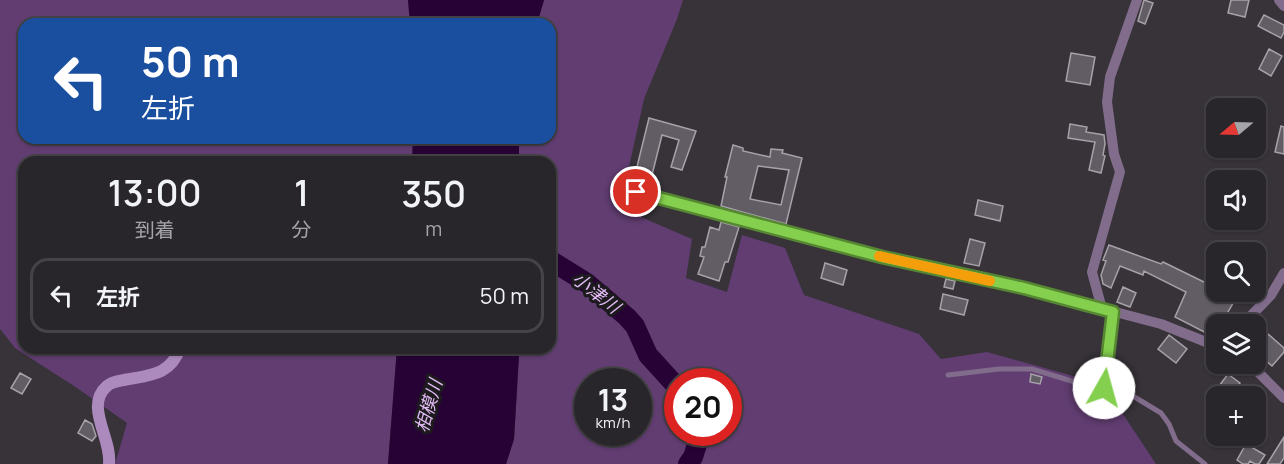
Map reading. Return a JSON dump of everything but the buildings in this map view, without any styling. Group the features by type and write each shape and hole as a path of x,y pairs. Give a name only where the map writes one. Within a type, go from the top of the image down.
{"main road":[{"path":"109,464 110,453 97,412 101,391 109,383 156,374 173,363 177,354"}],"street":[{"path":"1102,309 1092,272 1120,172 1114,154 1107,102 1110,77 1137,0"},
{"path":"1279,0 1284,6"},
{"path":"636,192 882,257 1024,288 1161,324 1206,342"},
{"path":"1253,314 1271,295 1284,273"},
{"path":"1260,374 1284,398"}],"lane":[{"path":"1104,388 1113,312"},
{"path":"948,375 999,369 1032,369 1098,389 1113,387 1123,390 1161,413 1169,424 1176,441 1205,464"}],"shaded area":[{"path":"0,0 408,0 410,18 18,18 18,144 413,144 412,156 18,156 18,350 0,329"},
{"path":"544,0 683,0 644,99 625,185 627,211 692,239 686,278 727,292 742,235 785,248 804,295 919,334 941,359 987,352 1098,383 1117,405 1156,464 506,464 514,439 519,355 556,354 556,156 519,156 519,144 556,144 556,18 539,18"},
{"path":"24,354 397,354 388,464 115,464 127,423"}],"water":[{"path":"408,0 544,0 539,18 410,18"},
{"path":"413,144 519,144 519,156 412,156"},
{"name":"相模川","path":"397,354 520,354 514,439 506,464 388,464"}],"waterway":[{"name":"小津川","path":"556,264 587,283 627,317 635,326 648,355 664,373"},
{"name":"小津川","path":"688,464 697,446"}],"slow traffic":[{"path":"879,256 990,281"}],"route":[{"path":"636,192 882,257 1024,288 1113,312 1104,388"}]}
